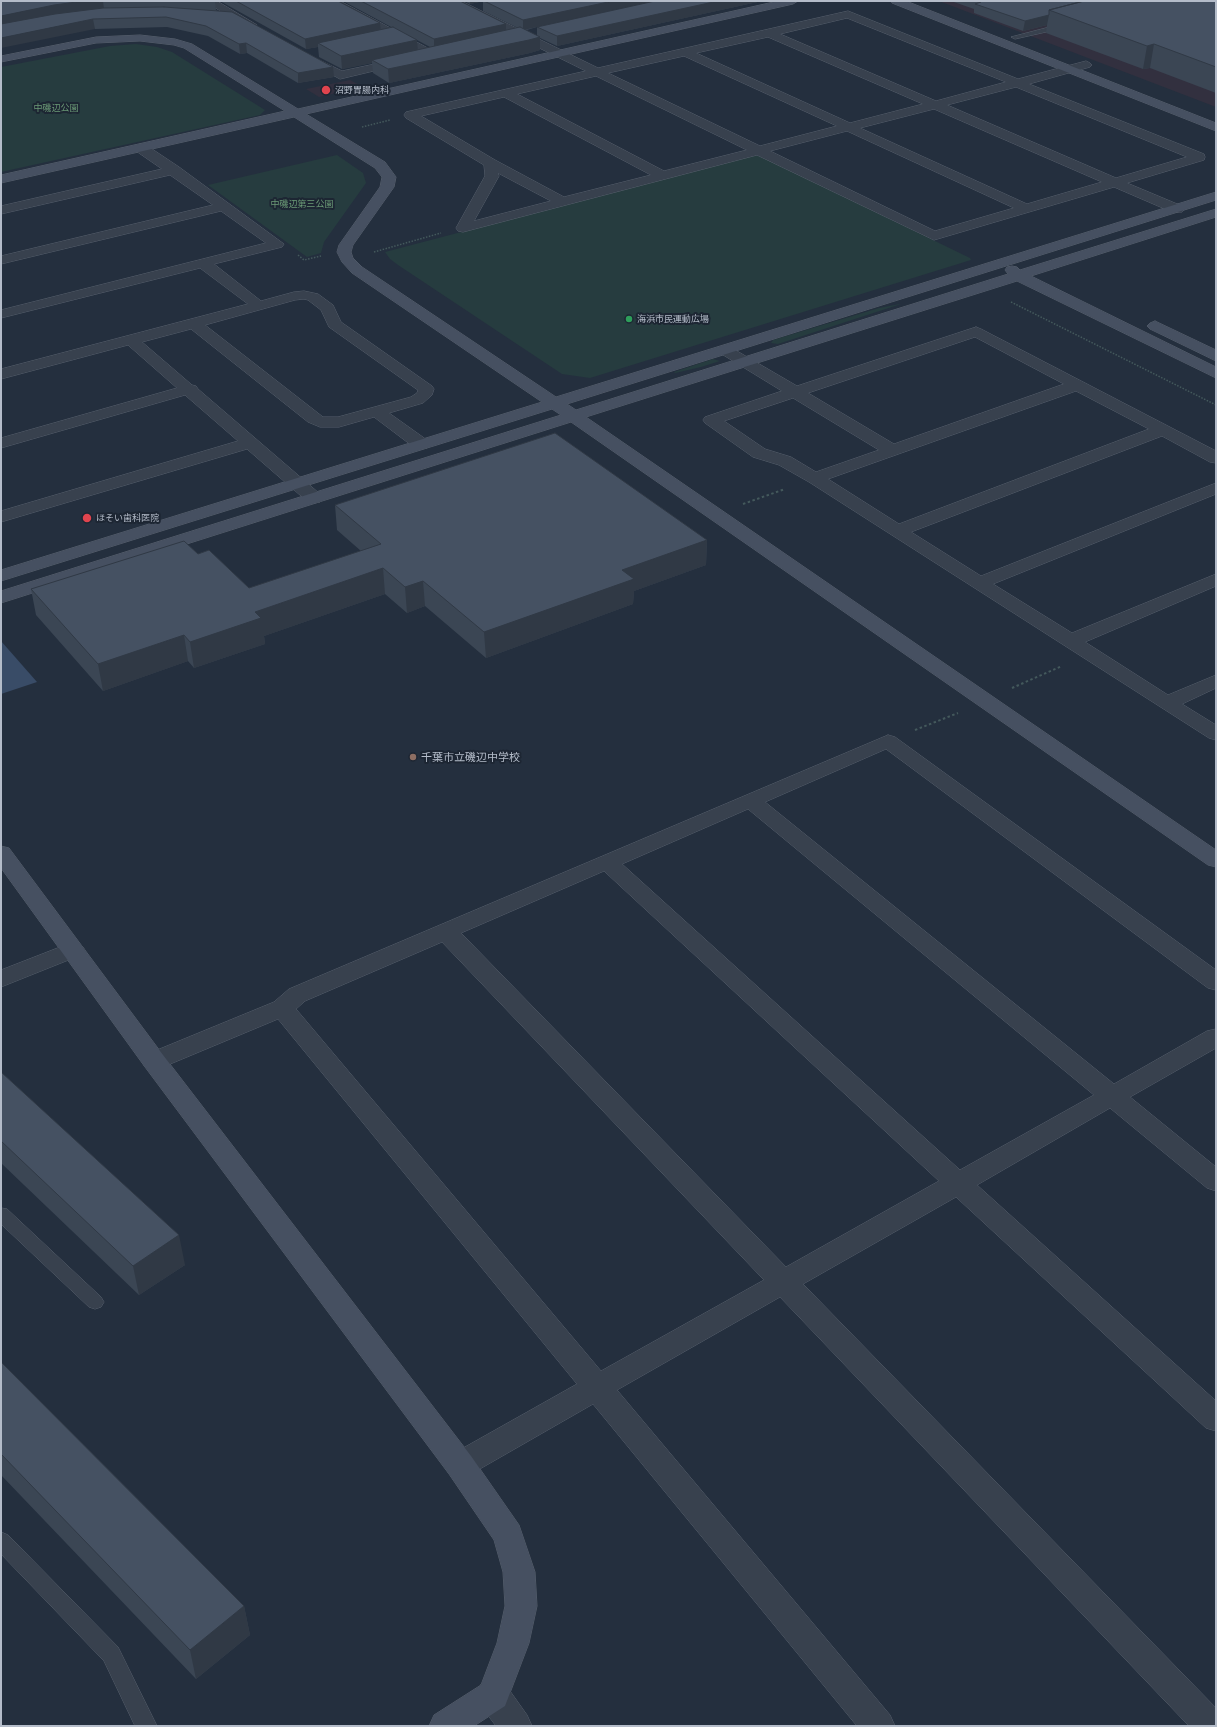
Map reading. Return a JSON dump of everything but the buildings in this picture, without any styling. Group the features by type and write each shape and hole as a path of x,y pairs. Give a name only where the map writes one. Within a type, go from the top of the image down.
{"street":[{"path":"209,1 258,29"},
{"path":"320,52 302,53 340,75 437,54 397,36 332,1"},
{"path":"410,115 597,72 769,33 848,14 1200,157 934,236 758,150 597,72 560,54 523,35 452,1"},
{"path":"1,179 793,1"},
{"path":"896,1 1216,127"},
{"path":"920,1 1216,116"},
{"path":"469,9 484,6"},
{"path":"211,15 237,18"},
{"path":"501,40 539,32"},
{"path":"769,33 1177,209"},
{"path":"382,39 397,36"},
{"path":"1,59 96,40 140,38 175,42 188,46 380,165 389,177 387,187 346,245 344,252 347,259 357,270 553,402 1216,860"},
{"path":"685,52 1025,208"},
{"path":"463,228 561,201 1086,65"},
{"path":"506,93 661,175"},
{"path":"410,115 490,163 561,201"},
{"path":"141,148 277,244"},
{"path":"463,228 492,176 490,163"},
{"path":"1,210 174,170"},
{"path":"1,576 553,402 725,350 1216,196"},
{"path":"1,260 225,206"},
{"path":"1,597 1216,213"},
{"path":"1,314 277,244"},
{"path":"1006,262 1038,269 1057,278"},
{"path":"1006,262 1017,276 1216,373"},
{"path":"203,263 259,306"},
{"path":"1,374 294,296 304,295 312,297 328,308 334,324 426,389 424,396 417,400 339,422 320,422 314,419 193,323"},
{"path":"1140,319 1216,356"},
{"path":"1216,458 976,332 711,420 759,453 785,461 815,478 1216,734"},
{"path":"131,340 190,389 248,443 314,498"},
{"path":"725,350 893,451"},
{"path":"815,478 1077,385"},
{"path":"1,443 190,389"},
{"path":"376,411 421,444"},
{"path":"897,531 1163,430"},
{"path":"1,517 248,443"},
{"path":"979,583 1216,488"},
{"path":"1070,641 1216,579"},
{"path":"1167,703 1216,681"},
{"path":"154,1061 282,1008 297,996 888,741 1216,982"},
{"path":"750,800 1216,1181"},
{"path":"1,852 154,1061 460,1465 508,1535 519,1572 521,1606 513,1644 493,1695 446,1726"},
{"path":"607,862 1216,1419"},
{"path":"446,932 1211,1726"},
{"path":"1,978 73,950"},
{"path":"282,1008 878,1726"},
{"path":"460,1465 1216,1037"},
{"path":"493,1695 514,1726"}],"lane":[{"path":"1015,38 1070,24"},
{"path":"1,1214 95,1302"},
{"path":"1,1541 111,1654 146,1726"}],"path":[{"path":"357,128 410,115"},
{"path":"374,252 463,228"},
{"path":"277,244 287,247 304,260 327,254"},
{"path":"1005,299 1216,405"},
{"path":"738,505 815,478"},
{"path":"1010,689 1090,654"},
{"path":"888,741 958,713"}],"shaded area":[{"path":"939,1 1216,1 1216,107"},
{"path":"350,80 363,87 319,97 306,89"}],"green space":[{"name":"中磯辺公園","path":"136,44 157,47 172,52 265,110 260,115 1,172 1,67 110,46"},
{"name":"中磯辺第三公園","path":"337,155 363,173 366,183 324,242 321,253 307,257 208,185"},
{"name":"海浜市民運動広場","path":"751,156 760,156 970,258 971,260 590,378 562,374 398,265 390,259 385,252"},
{"path":"901,304 778,344 771,343 773,340 879,308"},
{"path":"713,359 720,361 701,367 674,372"}],"water":[{"path":"1,641 37,682 1,694"}],"place":[{"name":"沼野胃腸内科","path":"326,90"},
{"name":"海浜市民運動広場","path":"629,319"},
{"name":"ほそい歯科医院","path":"87,518"},
{"name":"千葉市立磯辺中学校","path":"413,757"}]}
